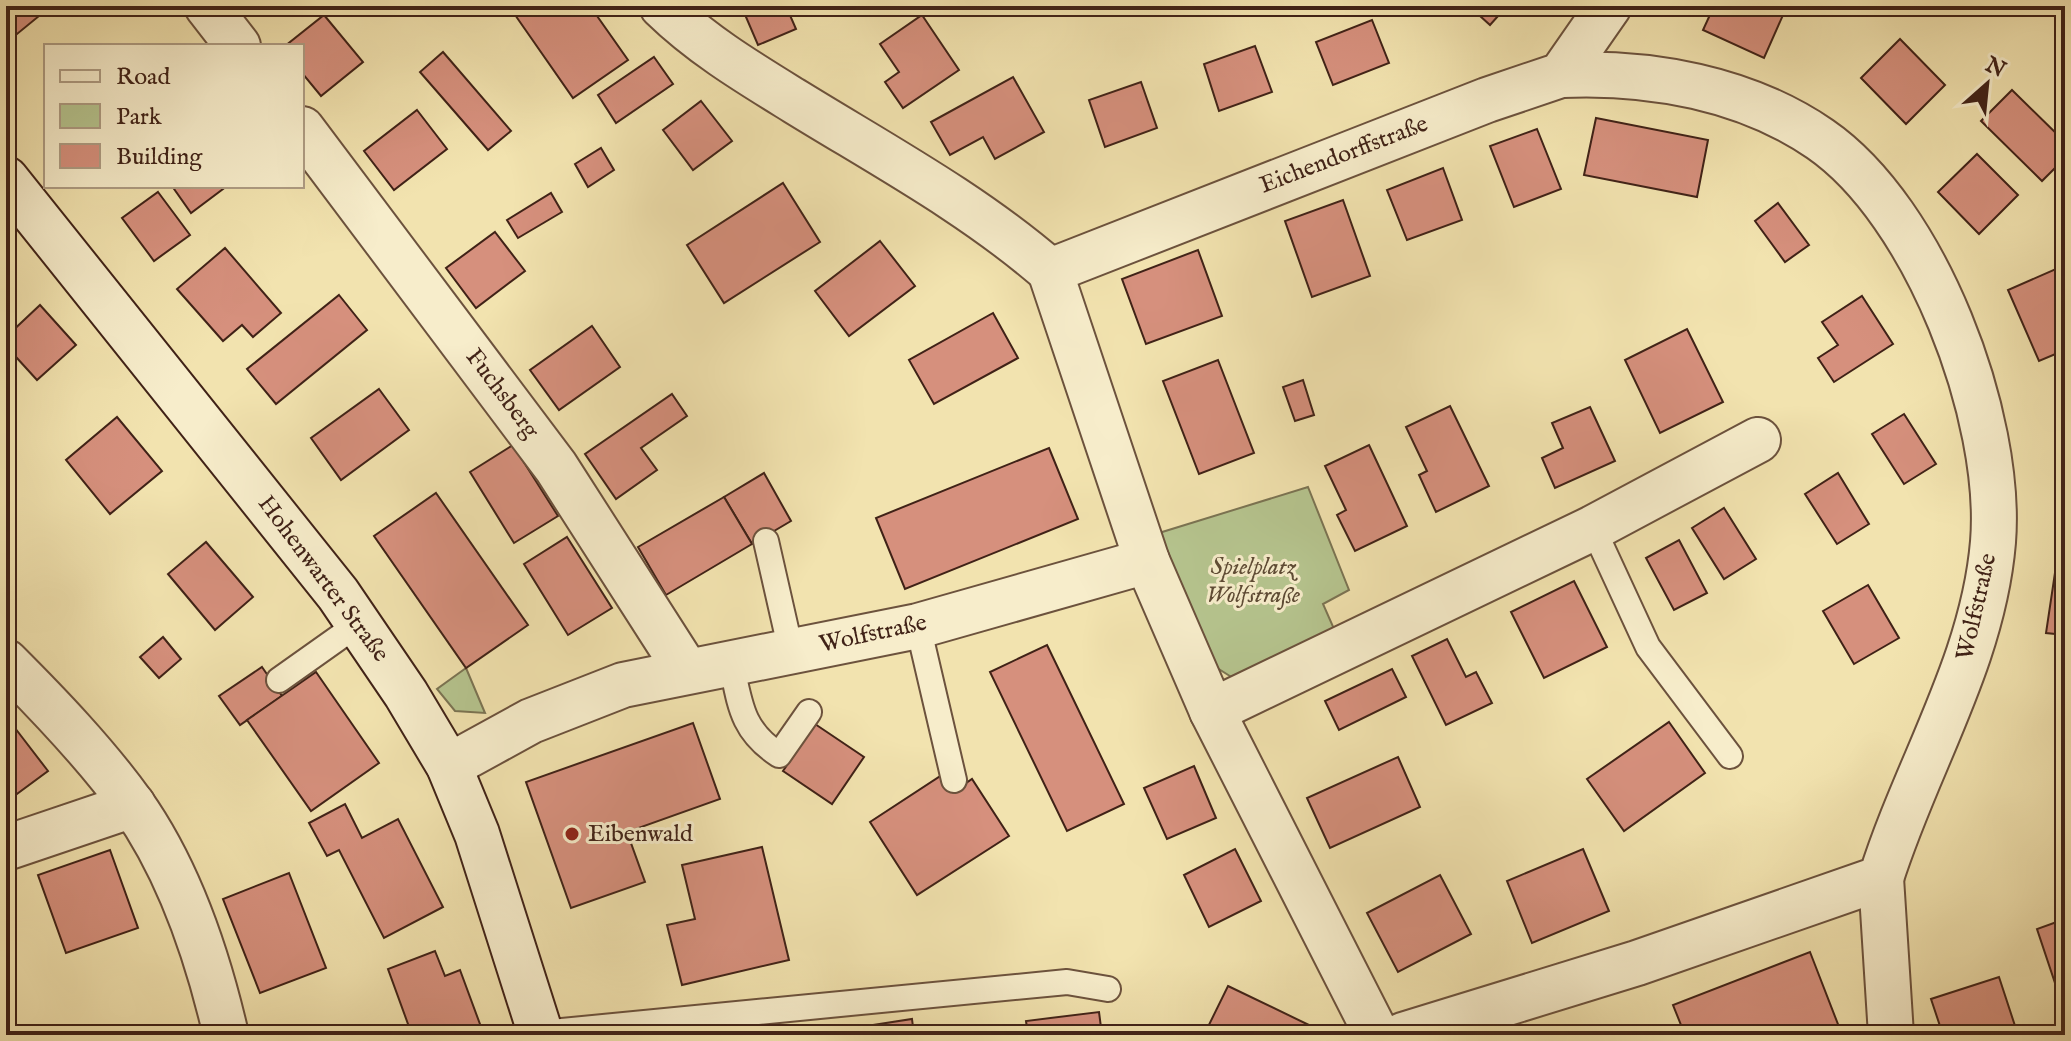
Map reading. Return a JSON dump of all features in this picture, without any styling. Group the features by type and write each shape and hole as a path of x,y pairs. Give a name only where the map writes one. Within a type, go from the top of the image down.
{"street":[{"path":"207,6 236,44"},
{"path":"662,6 685,28 735,64 1004,230 1050,271 1147,561 1212,711 1377,1035"},
{"path":"1561,75 1609,6"},
{"name":"Wolfstraße","path":"1561,75 1598,73 1670,80 1750,103 1820,139 1852,165 1881,202 1905,236 1949,316 1977,400 1994,487 1993,543 1983,602 1961,675 1881,878"},
{"name":"Eichendorffstraße","path":"1050,271 1487,100 1561,75"},
{"name":"Fuchsberg","path":"304,132 556,467 686,670"},
{"name":"Hohenwarter Straße","path":"6,179 358,624 406,694 449,766 503,907 541,1034"},
{"path":"1212,711 1593,528 1758,440"},
{"name":"Wolfstraße","path":"449,766 573,703 623,685 918,626 1147,561"},
{"path":"6,662 133,805 174,877 219,1003 226,1035"},
{"path":"6,848 133,805"},
{"path":"1403,1035 1637,963 1881,878 1891,1035"}],"lane":[{"path":"1593,528 1648,647 1730,756"},
{"path":"766,541 791,651"},
{"path":"279,680 358,624"},
{"path":"918,626 954,780"},
{"path":"731,662 747,726 761,743 779,755 809,712"},
{"path":"541,1034 1067,982 1108,989"}],"green space":[{"name":"Spielplatz Wolfstraße","path":"1308,487 1349,590 1323,604 1342,647 1233,678 1203,659 1159,533"},
{"path":"466,668 485,713 455,711 437,689"}],"building":[{"path":"6,6 49,6 50,7 6,43"},
{"path":"520,6 590,6 628,60 573,98 513,12"},
{"path":"752,6 786,6 796,29 758,45 743,10"},
{"path":"1469,6 1507,6 1490,25"},
{"path":"1714,6 1787,6 1764,58 1703,30"},
{"path":"324,15 363,62 321,96 304,75 304,44 288,44"},
{"path":"922,15 959,70 903,108 885,82 899,72 880,44"},
{"path":"1372,20 1389,63 1333,85 1316,42"},
{"path":"1900,39 1945,85 1906,124 1861,78"},
{"path":"1255,46 1272,92 1219,111 1204,64"},
{"path":"443,52 511,131 488,150 420,72"},
{"path":"654,57 673,84 616,123 598,95"},
{"path":"1013,77 1044,132 995,159 983,137 950,155 931,122"},
{"path":"1141,82 1157,128 1105,147 1089,100"},
{"path":"2012,90 2065,142 2065,158 2042,181 1981,121"},
{"path":"701,101 732,141 693,170 663,130"},
{"path":"417,110 447,149 394,190 364,151"},
{"path":"1596,118 1708,140 1697,197 1584,175"},
{"path":"1537,129 1561,189 1514,207 1490,146"},
{"path":"601,148 614,170 588,187 575,164"},
{"path":"1977,154 2018,195 1979,234 1938,192"},
{"path":"1443,168 1462,220 1407,240 1387,190"},
{"path":"783,183 820,242 724,303 687,245"},
{"path":"173,188 224,188 191,213"},
{"path":"158,192 190,235 154,261 122,218"},
{"path":"551,193 562,212 518,238 507,220"},
{"path":"1343,200 1370,276 1312,297 1285,221"},
{"path":"1778,203 1809,245 1785,262 1755,221"},
{"path":"495,232 525,271 476,308 446,268"},
{"path":"880,241 915,286 849,336 815,291"},
{"path":"225,248 281,313 253,337 242,325 223,341 177,289"},
{"path":"1198,250 1222,316 1146,344 1122,279"},
{"path":"2065,265 2065,350 2039,361 2008,290"},
{"path":"339,295 367,330 276,404 247,369"},
{"path":"1862,296 1893,344 1834,382 1818,358 1838,345 1822,322"},
{"path":"40,305 76,345 37,380 6,346 6,337"},
{"path":"993,313 1018,358 934,404 909,360"},
{"path":"592,326 620,367 559,410 530,370"},
{"path":"1687,329 1723,402 1660,433 1625,360"},
{"path":"1218,360 1254,453 1199,474 1163,381"},
{"path":"1303,380 1314,415 1295,421 1283,387"},
{"path":"379,389 409,430 341,480 311,438"},
{"path":"672,394 687,416 641,448 657,470 616,499 585,454"},
{"path":"1450,406 1489,486 1436,512 1419,475 1427,471 1406,427"},
{"path":"1590,407 1615,461 1555,488 1542,458 1563,448 1552,423"},
{"path":"1904,414 1936,464 1904,484 1872,434"},
{"path":"117,417 162,471 110,514 66,460"},
{"path":"513,445 558,516 514,543 470,472"},
{"path":"1369,445 1407,526 1355,551 1337,515 1346,510 1325,466"},
{"path":"1049,448 1078,519 905,589 876,518"},
{"path":"764,473 791,521 752,544 724,497"},
{"path":"1838,473 1869,524 1837,544 1805,494"},
{"path":"436,493 528,625 466,668 374,536"},
{"path":"724,497 752,544 666,595 638,547"},
{"path":"1724,508 1756,559 1724,579 1692,528"},
{"path":"567,537 612,608 568,635 524,564"},
{"path":"1679,540 1707,593 1674,610 1646,558"},
{"path":"206,542 253,597 215,630 168,574"},
{"path":"2056,566 2065,567 2065,635 2046,633"},
{"path":"1574,581 1607,647 1544,678 1511,612"},
{"path":"1868,585 1899,638 1854,664 1823,611"},
{"path":"163,637 181,659 159,678 140,657"},
{"path":"1447,639 1466,677 1476,672 1492,703 1446,725 1412,656"},
{"path":"1047,645 1124,804 1067,831 990,672"},
{"path":"262,667 282,696 240,725 219,696"},
{"path":"1392,669 1406,697 1339,730 1325,701"},
{"path":"316,672 379,763 311,811 247,720"},
{"path":"1669,722 1705,773 1624,831 1587,779"},
{"path":"693,723 720,799 627,832 645,882 571,908 526,782"},
{"path":"815,724 864,757 832,804 783,771"},
{"path":"15,728 48,771 6,802 6,735"},
{"path":"1398,757 1420,807 1330,848 1307,798"},
{"path":"1194,766 1216,818 1167,839 1144,788"},
{"path":"942,775 953,792 972,779 1009,836 917,895 870,822"},
{"path":"345,804 362,838 398,819 443,907 384,938 339,850 327,856 309,823"},
{"path":"762,847 789,960 682,985 667,925 695,919 682,865"},
{"path":"1235,849 1261,901 1209,927 1184,875"},
{"path":"1583,849 1609,911 1532,943 1507,881"},
{"path":"110,850 138,928 66,953 38,875"},
{"path":"289,873 326,968 260,993 223,899"},
{"path":"1440,875 1471,934 1398,972 1367,913"},
{"path":"2065,919 2065,1013 2037,929"},
{"path":"435,951 445,976 460,970 484,1035 412,1035 388,969"},
{"path":"1810,952 1841,1032 1685,1035 1673,1005"},
{"path":"1999,977 2018,1035 1943,1035 1931,999"},
{"path":"1228,986 1309,1025 1304,1035 1204,1035"},
{"path":"1099,1012 1102,1035 1028,1035 1026,1021"},
{"path":"912,1019 914,1035 835,1035 834,1031"}],"place":[{"name":"Eibenwald","path":"572,834"}]}
